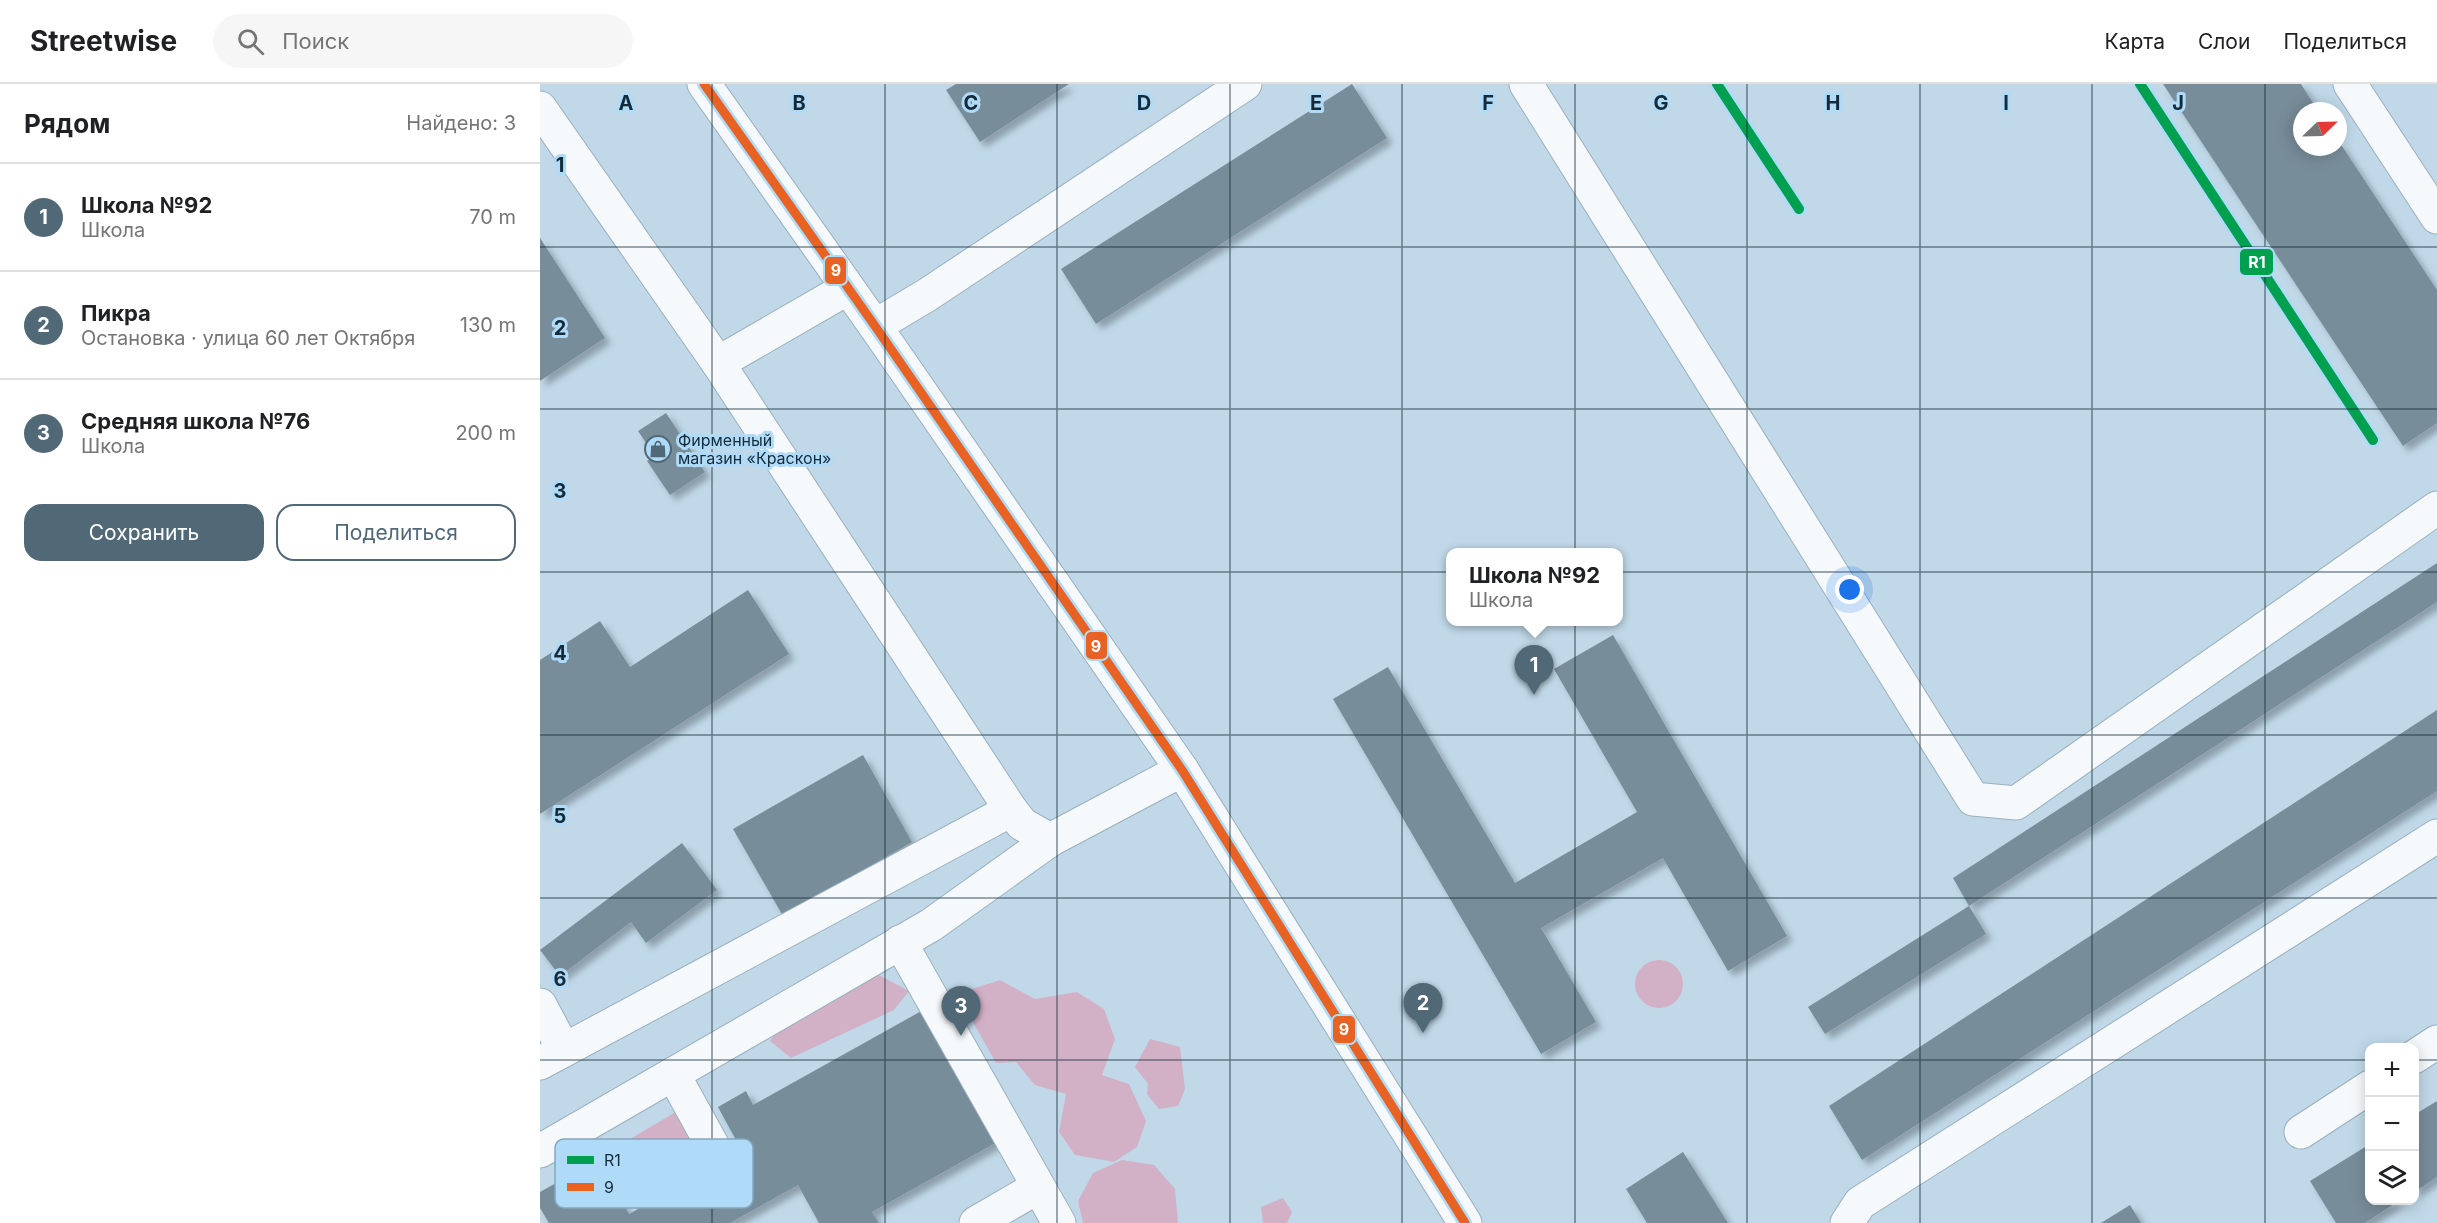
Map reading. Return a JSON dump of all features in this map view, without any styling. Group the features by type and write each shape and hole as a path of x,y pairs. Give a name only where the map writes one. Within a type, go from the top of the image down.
{"main road":[{"path":"704,84 875,326 1182,770 1465,1223"},
{"path":"875,326 927,295 1245,84"},
{"path":"1526,84 1973,799 2016,802 2437,508"},
{"path":"2350,84 2437,217"},
{"path":"540,108 718,363 1011,810 1022,824 1050,840"},
{"path":"718,363 848,288"},
{"path":"561,1139 931,925 1050,840 1182,770"},
{"path":"540,1005 552,1056 1011,810"},
{"path":"1846,1223 1860,1203 2437,836"},
{"path":"900,942 1059,1223"},
{"path":"2419,1054 2437,1042"},
{"path":"673,1074 709,1139"},
{"path":"2301,1132 2365,1090"},
{"path":"540,1151 555,1142"},
{"path":"976,1223 1038,1187"}],"shaded area":[{"path":"1654,960 1664,960 1676,967 1683,979 1683,989 1676,1001 1664,1008 1654,1008 1639,997 1635,989 1635,979 1646,964"},
{"path":"877,974 909,991 894,1010 791,1058 770,1041 784,1021"},
{"path":"1000,980 1035,999 1077,992 1104,1009 1115,1039 1102,1075 1129,1084 1146,1121 1137,1147 1114,1162 1075,1155 1059,1132 1066,1094 1035,1085 1016,1062 996,1063 959,997 972,989"},
{"path":"1150,1039 1180,1047 1185,1089 1178,1106 1159,1109 1147,1094 1148,1084 1135,1067"},
{"path":"679,1110 695,1139 630,1139"},
{"path":"1122,1160 1154,1165 1175,1189 1178,1223 1083,1223 1078,1201 1093,1173"},
{"path":"1283,1198 1292,1212 1287,1223 1263,1223 1261,1207"}],"building":[{"path":"956,84 1069,84 980,142 946,90"},
{"path":"1352,84 1387,138 1096,324 1061,269"},
{"path":"2163,84 2301,84 2312,102 2293,102 2293,156 2347,156 2347,154 2437,290 2437,423 2403,446"},
{"path":"540,238 605,338 540,381"},
{"path":"666,413 705,472 670,495 647,461 655,456 638,431"},
{"path":"2437,563 2437,602 1969,906 1953,878"},
{"path":"748,590 789,654 540,814 540,660 600,621 630,667"},
{"path":"1613,635 1787,936 1728,971 1663,858 1541,928 1596,1022 1541,1054 1333,699 1388,667 1515,883 1637,812 1554,669"},
{"path":"2437,710 2437,791 1862,1160 1829,1106"},
{"path":"863,755 912,842 783,916 733,829"},
{"path":"682,843 717,890 646,943 631,922 560,976 540,950"},
{"path":"1969,906 1986,934 1825,1034 1808,1007"},
{"path":"925,1009 999,1141 872,1212 879,1223 819,1223 798,1185 730,1223 549,1223 540,1208 540,1192 555,1184 555,1208 626,1208 629,1214 640,1208 753,1208 753,1139 735,1139 718,1107 746,1091 753,1105"},
{"path":"2437,1101 2437,1177 2419,1189 2419,1151 2419,1112"},
{"path":"2365,1147 2365,1205 2392,1205 2365,1223 2336,1223 2310,1181"},
{"path":"1683,1152 1728,1223 1647,1223 1626,1189"},
{"path":"2130,1205 2141,1223 2101,1223"}],"transit line":[{"name":"9","path":"704,84 875,326 1182,770 1465,1223"},
{"name":"R1","path":"1717,84 1799,209"},
{"name":"R1","path":"2140,84 2373,440"}],"place":[{"name":"Фирменный магазин «Краскон»","path":"658,449"},
{"name":"Школа №92","path":"1534,695"},
{"name":"Пикра","path":"1423,1033"},
{"name":"Средняя школа №76","path":"961,1036"}]}
